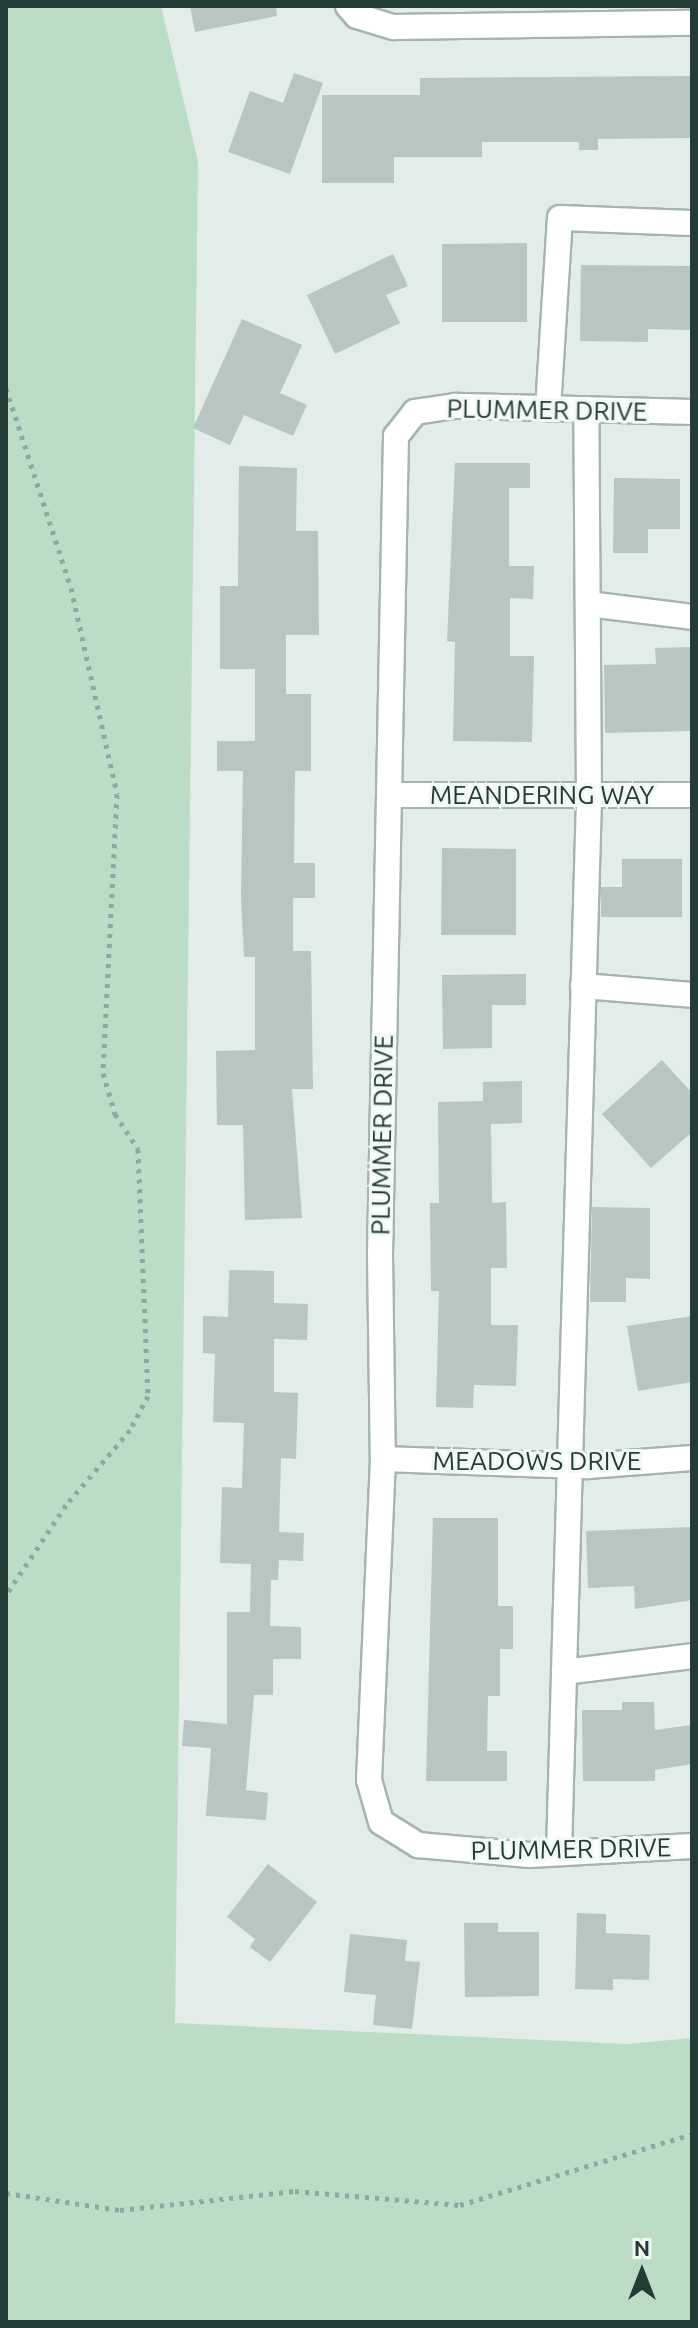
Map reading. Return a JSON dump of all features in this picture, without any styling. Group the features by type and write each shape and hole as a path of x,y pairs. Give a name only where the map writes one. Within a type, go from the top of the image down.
{"street":[{"path":"352,11 393,27 692,23"},
{"path":"548,408 560,218 692,223"},
{"name":"PLUMMER DRIVE","path":"692,412 455,406 415,412 396,436 393,795 380,1255 383,1459 370,1656 373,1809 395,1834 418,1845 559,1853 692,1846"},
{"path":"559,1853 566,1466 589,798 586,409"},
{"path":"588,604 692,617"},
{"name":"MEANDERING WAY","path":"393,795 589,798 692,795"},
{"path":"583,986 692,995"},
{"name":"MEADOWS DRIVE","path":"383,1459 566,1466 692,1458"},
{"path":"564,1672 692,1656"}],"path":[{"path":"6,388 74,601 117,794 103,1073 115,1114 138,1149 148,1396 130,1430 66,1505 6,1595"},
{"path":"6,2193 120,2210 295,2191 460,2205 692,2134"}],"green space":[{"path":"6,6 161,6 198,161 175,2023 627,2044 692,2038 692,2322 6,2322"}],"building":[{"path":"190,6 276,6 277,16 195,32"},
{"path":"294,73 323,83 290,174 228,152 250,91 283,103"},
{"path":"692,76 692,138 598,139 598,150 579,150 579,142 482,142 482,157 394,157 394,183 322,183 322,95 420,95 420,78"},
{"path":"527,243 527,322 442,322 442,244"},
{"path":"393,254 408,286 386,295 400,323 335,354 307,295"},
{"path":"581,265 692,266 692,330 648,329 648,342 580,341"},
{"path":"242,319 302,345 280,393 307,405 293,436 244,415 230,445 193,428"},
{"path":"455,463 530,463 530,488 509,488 509,566 534,566 533,599 510,598 510,656 534,656 532,742 453,741 455,642 447,641"},
{"path":"239,466 297,468 296,531 318,531 319,635 286,635 286,694 311,694 311,771 295,771 294,863 315,863 315,898 293,898 293,951 311,951 313,1089 292,1089 302,1218 245,1220 243,1125 217,1125 216,1051 255,1050 255,957 244,957 241,897 243,771 217,771 217,741 255,741 255,669 220,669 220,586 238,586"},
{"path":"614,478 680,479 680,529 648,529 648,553 613,553"},
{"path":"692,647 692,731 605,733 604,665 656,664 655,648"},
{"path":"442,848 516,849 516,935 441,935"},
{"path":"622,859 682,859 682,917 601,917 601,887 622,887"},
{"path":"526,974 526,1005 492,1005 492,1048 443,1049 442,975"},
{"path":"662,1060 692,1093 692,1132 651,1168 602,1114"},
{"path":"522,1081 522,1123 491,1124 492,1203 506,1202 507,1268 491,1268 491,1325 518,1325 516,1386 474,1385 473,1408 436,1407 439,1291 431,1291 430,1203 439,1203 438,1102 483,1101 483,1082"},
{"path":"592,1207 650,1208 650,1279 626,1278 626,1302 590,1302"},
{"path":"229,1270 274,1271 274,1303 308,1304 307,1340 274,1339 274,1392 298,1393 296,1459 281,1458 279,1532 304,1533 303,1561 279,1560 278,1580 271,1580 270,1626 301,1627 301,1659 273,1659 273,1695 254,1695 246,1790 268,1793 266,1820 206,1816 211,1748 182,1746 184,1720 227,1724 227,1612 250,1612 251,1564 220,1563 222,1487 242,1488 244,1423 213,1422 215,1354 203,1353 203,1316 228,1317"},
{"path":"692,1316 692,1382 638,1391 627,1326"},
{"path":"433,1518 498,1518 498,1606 513,1606 513,1649 500,1649 500,1696 488,1696 487,1751 507,1751 507,1781 426,1781"},
{"path":"692,1527 692,1600 635,1609 634,1586 588,1588 586,1531"},
{"path":"622,1702 654,1702 655,1730 692,1725 692,1764 655,1770 655,1781 583,1781 582,1710 622,1710"},
{"path":"268,1864 317,1902 270,1962 250,1947 255,1939 227,1917"},
{"path":"577,1913 606,1914 606,1933 650,1935 649,1980 613,1979 613,1990 575,1989"},
{"path":"464,1923 498,1923 498,1932 539,1932 539,1996 465,1997"},
{"path":"350,1934 407,1940 405,1961 420,1962 412,2029 373,2025 376,1995 344,1992"}]}
